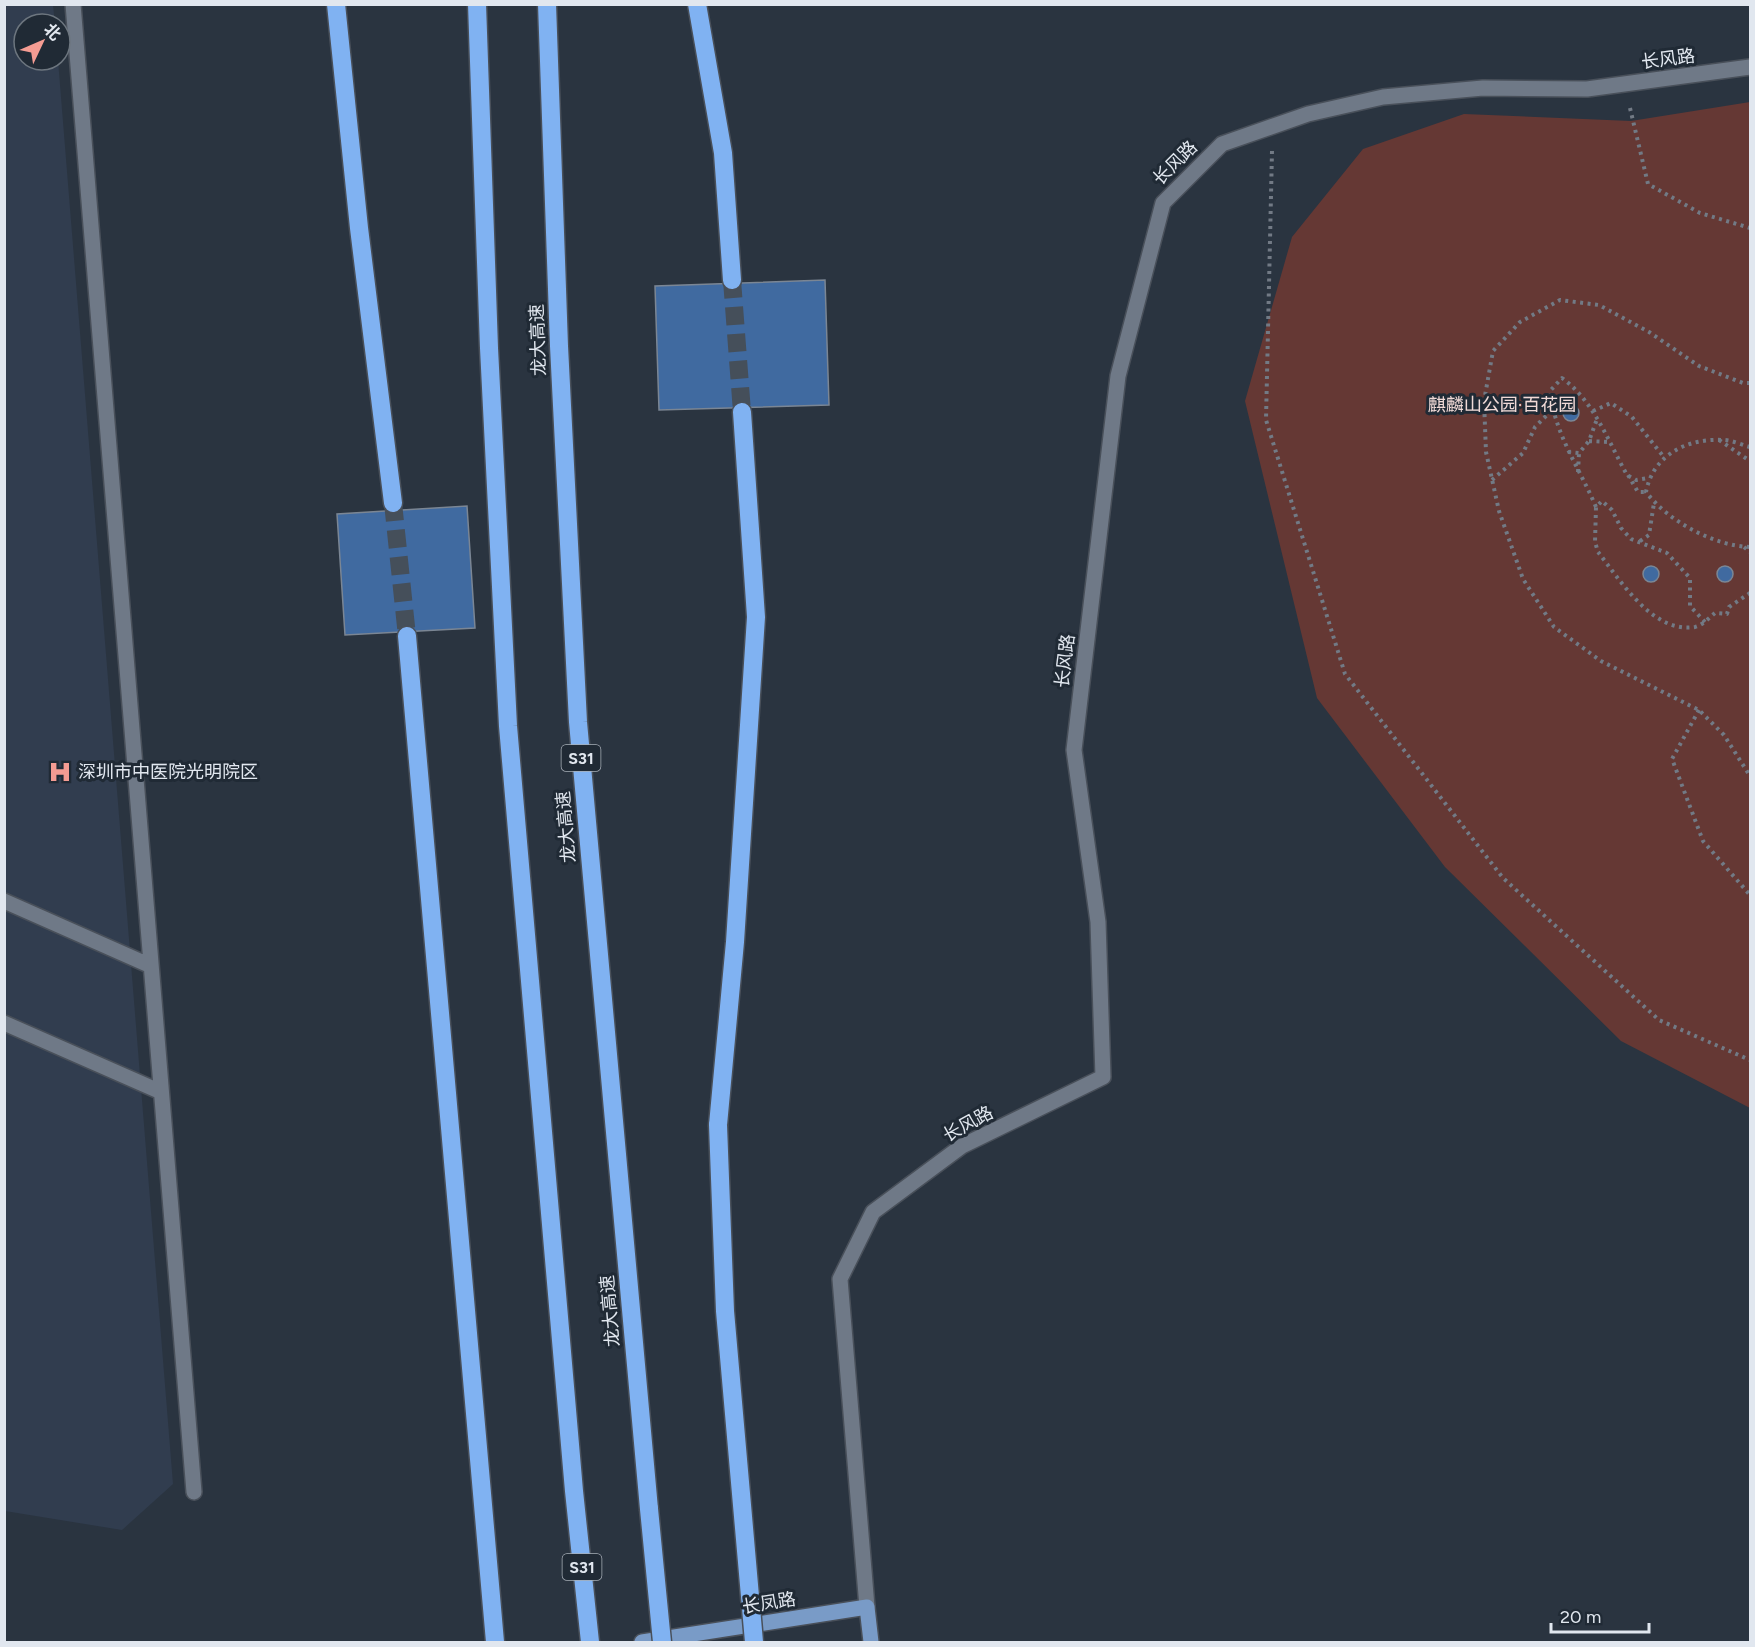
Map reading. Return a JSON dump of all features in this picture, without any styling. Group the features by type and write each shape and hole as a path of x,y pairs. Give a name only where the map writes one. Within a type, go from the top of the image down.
{"highway":[{"path":"336,4 359,228 393,503"},
{"name":"S31","path":"477,4 489,348 508,726 574,1491 590,1642"},
{"name":"龙大高速","path":"547,4 559,346 578,722 662,1642"},
{"path":"697,4 723,153 732,280"},
{"path":"742,412 756,617 735,942 718,1125 725,1311 754,1642"},
{"path":"407,636 495,1642"}],"main road":[{"name":"长凤路","path":"642,1642 867,1607"},
{"path":"867,1607 871,1642"}],"street":[{"path":"73,4 194,1492"},
{"name":"长风路","path":"867,1607 840,1279 873,1212 962,1146 1103,1077 1098,922 1074,750 1118,376 1163,203 1222,144 1308,114 1383,97 1483,88 1587,89 1750,67"},
{"path":"4,901 151,966"},
{"path":"4,1023 161,1092"}],"path":[{"path":"1624,84 1647,184 1700,213 1750,228"},
{"path":"1272,126 1266,420 1345,674 1503,878 1659,1020 1750,1060"},
{"path":"1750,383 1743,383 1699,366 1649,332 1599,305 1560,300 1520,322 1493,351 1484,401 1486,452 1492,480 1523,579 1554,627 1601,661 1699,710 1724,735 1750,776"},
{"path":"1646,492 1638,492 1593,411 1577,388 1562,378 1550,391 1552,410 1568,452 1596,507 1595,542 1598,552 1644,607 1664,621 1696,627 1715,613 1726,614 1730,607 1750,593"},
{"path":"1593,411 1611,403 1632,417 1663,456"},
{"path":"1492,480 1523,453 1535,427 1552,410"},
{"path":"1578,472 1579,453 1589,441 1597,418"},
{"path":"1719,440 1750,461"},
{"path":"1750,447 1719,440 1687,446 1663,456 1648,478 1646,492 1654,503 1705,535 1743,547 1750,547"},
{"path":"1589,441 1609,442"},
{"path":"1568,452 1579,453"},
{"path":"1628,474 1636,480 1648,478"},
{"path":"1596,507 1602,501 1612,510 1621,528 1631,539 1667,553 1690,578 1689,606 1705,622"},
{"path":"1640,541 1649,535 1654,503"},
{"path":"1743,547 1750,552"},
{"path":"1699,710 1672,759 1703,841 1750,895"}],"shaded area":[{"name":"深圳市中医院光明院区","path":"4,5 53,5 54,12 12,12 12,72 59,72 173,1484 122,1530 5,1511"}],"green space":[{"name":"麒麟山公园·百花园","path":"1750,102 1750,1108 1621,1041 1445,867 1317,698 1245,401 1292,237 1363,149 1464,114 1631,121"}],"building":[{"path":"825,280 829,405 659,410 655,286"},
{"path":"1571,405 1577,407 1579,413 1577,419 1571,421 1565,419 1563,413 1565,407"},
{"path":"467,506 475,628 345,635 337,514"},
{"path":"1651,566 1657,568 1659,574 1657,580 1651,582 1645,580 1643,574 1645,568"},
{"path":"1725,566 1731,568 1733,574 1731,580 1725,582 1719,580 1717,574 1719,568"}],"tunnel":[{"path":"732,280 742,412"},
{"path":"393,503 407,636"}],"place":[{"name":"深圳市中医院光明院区","path":"60,772"}]}
